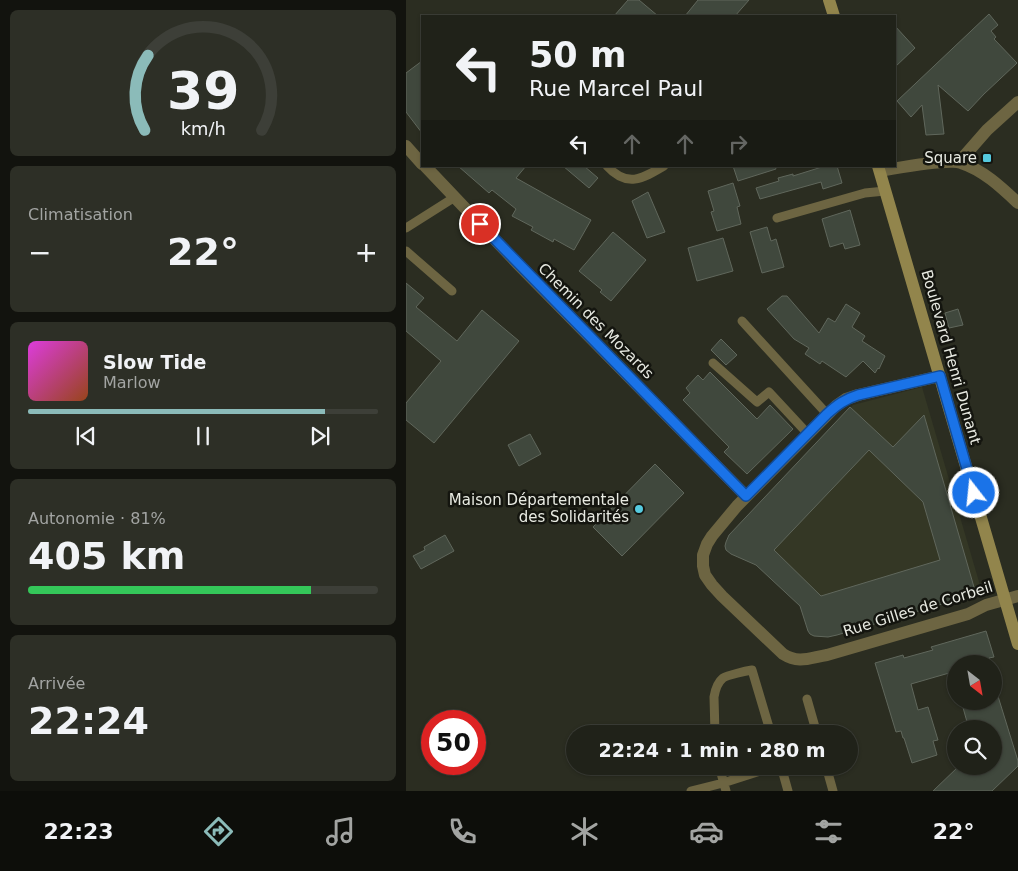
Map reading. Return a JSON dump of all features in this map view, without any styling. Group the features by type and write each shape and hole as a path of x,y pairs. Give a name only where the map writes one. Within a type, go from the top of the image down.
{"main road":[{"path":"829,0 834,15"},
{"name":"Boulevard Henri Dunant","path":"879,169 1018,644"}],"street":[{"path":"959,162 987,130 1018,102"},
{"path":"406,146 421,163"},
{"path":"896,167 932,162 959,162 979,171 1018,203"},
{"name":"Chemin des Mozards","path":"426,167 518,264 746,496"},
{"path":"879,169 895,167"},
{"name":"Rue Gilles de Corbeil","path":"940,376 858,395 846,399 836,406 746,496 712,536 706,544 703,555 703,566 706,575 722,596 783,654 795,660 827,655 968,614 986,605 1018,596"}],"lane":[{"path":"608,167 614,174 634,180 646,177 662,167"},
{"path":"777,218 865,193 886,191"},
{"path":"406,228 454,198"},
{"path":"406,251 452,291"},
{"path":"742,321 827,414"},
{"path":"713,363 757,402 768,392 808,434"},
{"path":"715,725 714,698 720,682 723,678 752,670 768,725"},
{"path":"807,699 814,725"},
{"path":"691,791 724,787 754,775"},
{"path":"784,775 788,791"},
{"path":"829,775 833,791"}],"shaded area":[{"path":"922,387 982,592 837,635 828,637 812,636 808,631 799,601 756,565 726,550 725,546 729,535 853,405"}],"building":[{"path":"628,0 639,0 657,15 615,15"},
{"path":"698,0 749,0 736,15 686,15"},
{"path":"989,14 998,25 991,31 996,37 994,39 1017,63 968,111 938,85 944,134 926,135 922,105 911,117 897,101"},
{"path":"896,27 915,48 896,66"},
{"path":"421,62 421,132 406,112 406,73"},
{"path":"459,167 525,167 516,178 591,220 574,250 554,239 553,242 531,230 533,227 512,216 516,209 492,190 489,193"},
{"path":"564,167 585,167 598,178 589,188"},
{"path":"733,167 775,167 776,169 738,181"},
{"path":"822,167 837,167 842,183 823,189 821,182 760,199 756,188 779,181 778,178 793,174 793,176"},
{"path":"733,183 740,206 737,207 741,224 717,231 711,212 714,211 708,191"},
{"path":"648,192 665,232 647,238 632,201"},
{"path":"850,210 860,245 845,249 843,243 830,247 822,219"},
{"path":"767,227 771,241 776,239 784,267 762,273 750,232"},
{"path":"613,232 646,260 611,301 600,292 602,290 579,271"},
{"path":"723,238 733,271 697,281 688,248"},
{"path":"406,283 424,298 416,307 457,341 482,310 519,341 434,443 406,420 406,403 441,361 406,331"},
{"path":"782,296 787,296 819,333 828,318 835,322 846,304 860,313 852,327 865,336 862,341 885,356 879,369 875,373 863,361 846,377 822,361 820,364 805,354 809,348 794,339 767,309"},
{"path":"958,309 963,325 949,328 945,313"},
{"path":"721,339 737,355 726,365 711,350"},
{"path":"710,372 757,419 770,405 793,429 747,474 724,452 729,447 683,400 690,393 686,388 698,375 703,380"},
{"path":"850,407 893,447 924,415 976,594 837,635 828,637 814,636 808,631 800,606 756,565 726,550 725,546 729,535","holes":["869,450 923,502 940,560 821,596 774,550"]},
{"path":"530,434 541,454 519,466 508,445"},
{"name":"Maison Départementale des Solidarités","path":"655,464 684,493 622,556 593,527"},
{"path":"445,535 454,551 421,569 413,556 425,550 424,547"},
{"path":"986,631 993,655 947,655 947,674 911,684 918,710 928,707 938,740 933,741 937,755 912,763 901,731 896,732 875,663 903,655 904,658 933,650 931,647"},
{"path":"1002,709 1018,766 992,791 933,791 950,775 1002,775 1002,720 966,720 964,710"}],"place":[{"name":"Square","path":"987,158"},
{"name":"Maison Départementale des Solidarités","path":"639,509"}],"route":[{"path":"480,224 746,496 827,414 846,399 940,376 974,493"}]}
